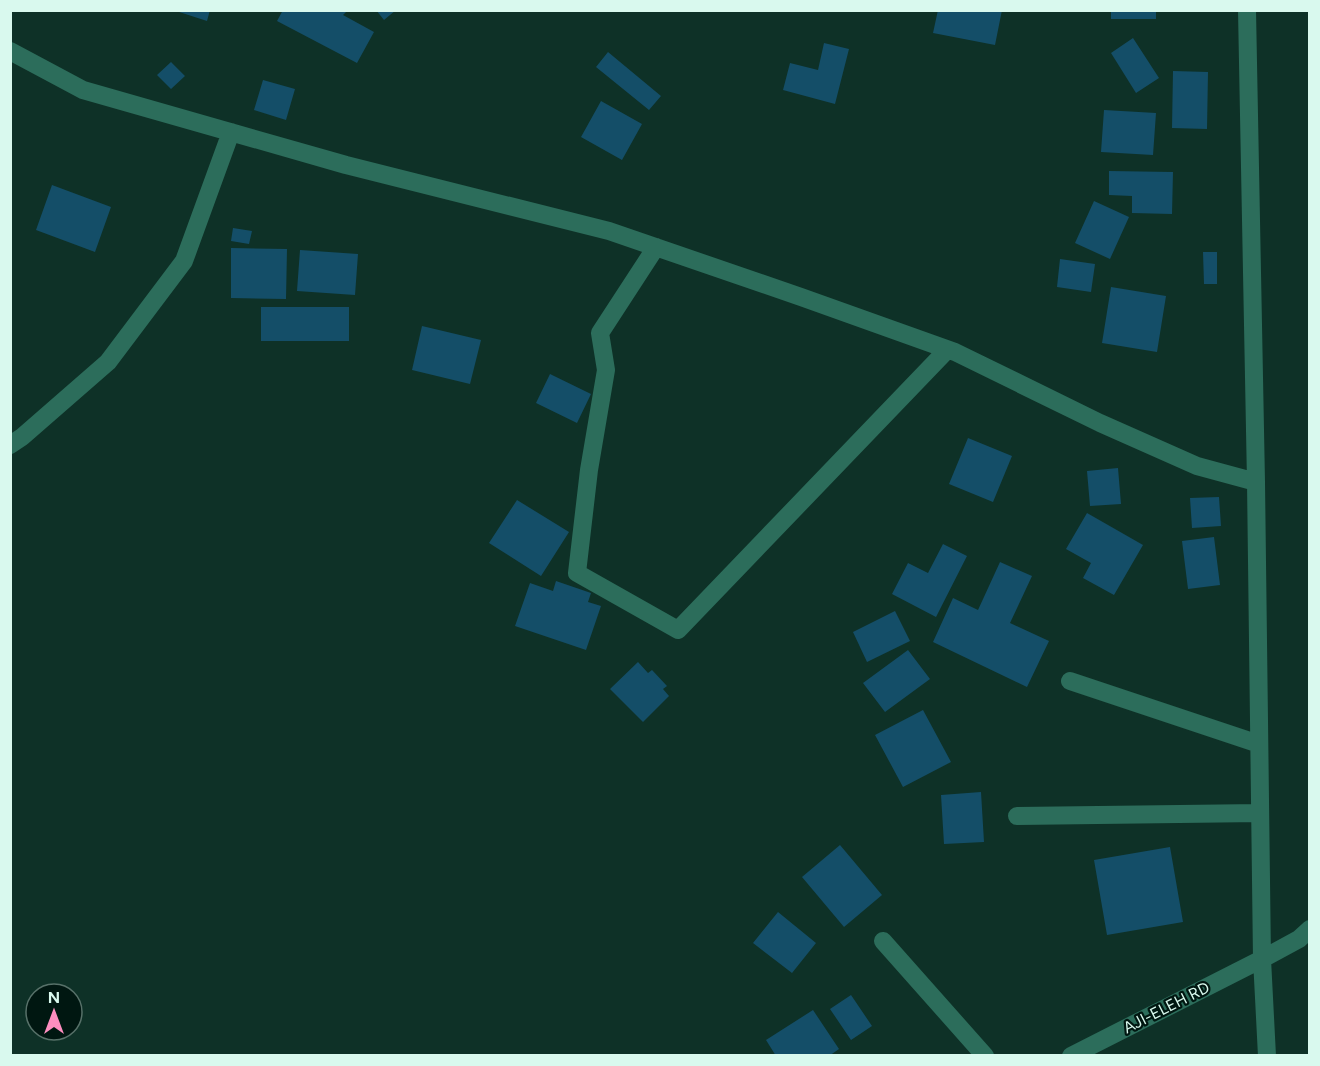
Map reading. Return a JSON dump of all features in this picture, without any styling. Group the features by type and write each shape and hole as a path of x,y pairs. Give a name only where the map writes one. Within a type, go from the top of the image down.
{"street":[{"path":"1247,10 1262,959 1267,1056"},
{"path":"10,51 83,90 346,165 609,231 801,297 955,352 1100,423 1197,466 1256,482"},
{"path":"10,446 108,362 184,261 231,132"},
{"path":"656,247 600,333 606,370 589,471 577,573 678,630 947,350"},
{"path":"1070,681 1259,744"},
{"path":"1017,816 1260,813"},
{"name":"AJI-ELEH RD","path":"1071,1056 1262,959 1299,939 1310,929"},
{"path":"883,940 985,1056"}],"building":[{"path":"173,10 210,10 207,21"},
{"path":"283,10 348,10 343,15 374,32 357,63 277,21"},
{"path":"376,10 396,10 384,20"},
{"path":"938,10 1002,10 995,45 933,33"},
{"path":"1111,10 1156,10 1156,19 1111,19"},
{"path":"1133,38 1159,78 1136,93 1111,53"},
{"path":"824,43 849,49 835,104 783,90 790,63 818,70"},
{"path":"608,52 661,96 649,110 596,67"},
{"path":"171,62 185,76 171,89 157,75"},
{"path":"1173,71 1208,72 1207,129 1172,128"},
{"path":"263,80 295,89 286,120 254,110"},
{"path":"601,101 642,124 622,160 581,137"},
{"path":"1104,110 1156,113 1153,155 1101,152"},
{"path":"1109,171 1173,172 1172,214 1132,213 1132,196 1109,195"},
{"path":"52,185 111,207 95,252 36,230"},
{"path":"1094,201 1129,217 1110,259 1075,243"},
{"path":"233,228 252,231 249,244 231,241"},
{"path":"231,248 287,249 286,299 231,298"},
{"path":"300,250 358,254 355,295 297,291"},
{"path":"1203,252 1217,252 1217,284 1204,284"},
{"path":"1060,259 1095,264 1091,292 1057,287"},
{"path":"1111,287 1166,296 1157,352 1102,343"},
{"path":"261,307 349,307 349,341 261,341"},
{"path":"422,326 481,340 470,384 412,370"},
{"path":"550,374 591,394 577,423 536,403"},
{"path":"968,438 1012,456 993,502 949,484"},
{"path":"1118,468 1121,504 1090,506 1087,471"},
{"path":"1219,497 1221,526 1192,528 1190,498"},
{"path":"517,500 569,532 541,576 489,543"},
{"path":"1087,513 1143,545 1114,595 1083,578 1091,563 1066,549"},
{"path":"1214,537 1220,585 1188,589 1182,541"},
{"path":"943,544 967,556 936,617 892,594 908,563 928,573"},
{"path":"1000,562 1032,576 1010,623 1049,641 1027,687 933,642 953,598 978,610"},
{"path":"556,581 591,593 588,602 601,606 586,650 515,626 530,583 553,591"},
{"path":"895,611 910,641 867,662 853,632"},
{"path":"908,650 930,679 885,712 863,683"},
{"path":"638,662 648,673 652,670 667,686 663,689 669,696 643,722 610,689"},
{"path":"923,710 951,762 903,787 875,735"},
{"path":"981,792 984,842 944,844 941,795"},
{"path":"840,845 882,895 844,927 802,877"},
{"path":"1170,847 1183,922 1107,935 1094,860"},
{"path":"778,912 816,943 792,973 753,943"},
{"path":"851,995 872,1026 851,1040 830,1009"},
{"path":"813,1010 839,1049 829,1056 776,1056 766,1040"}]}
